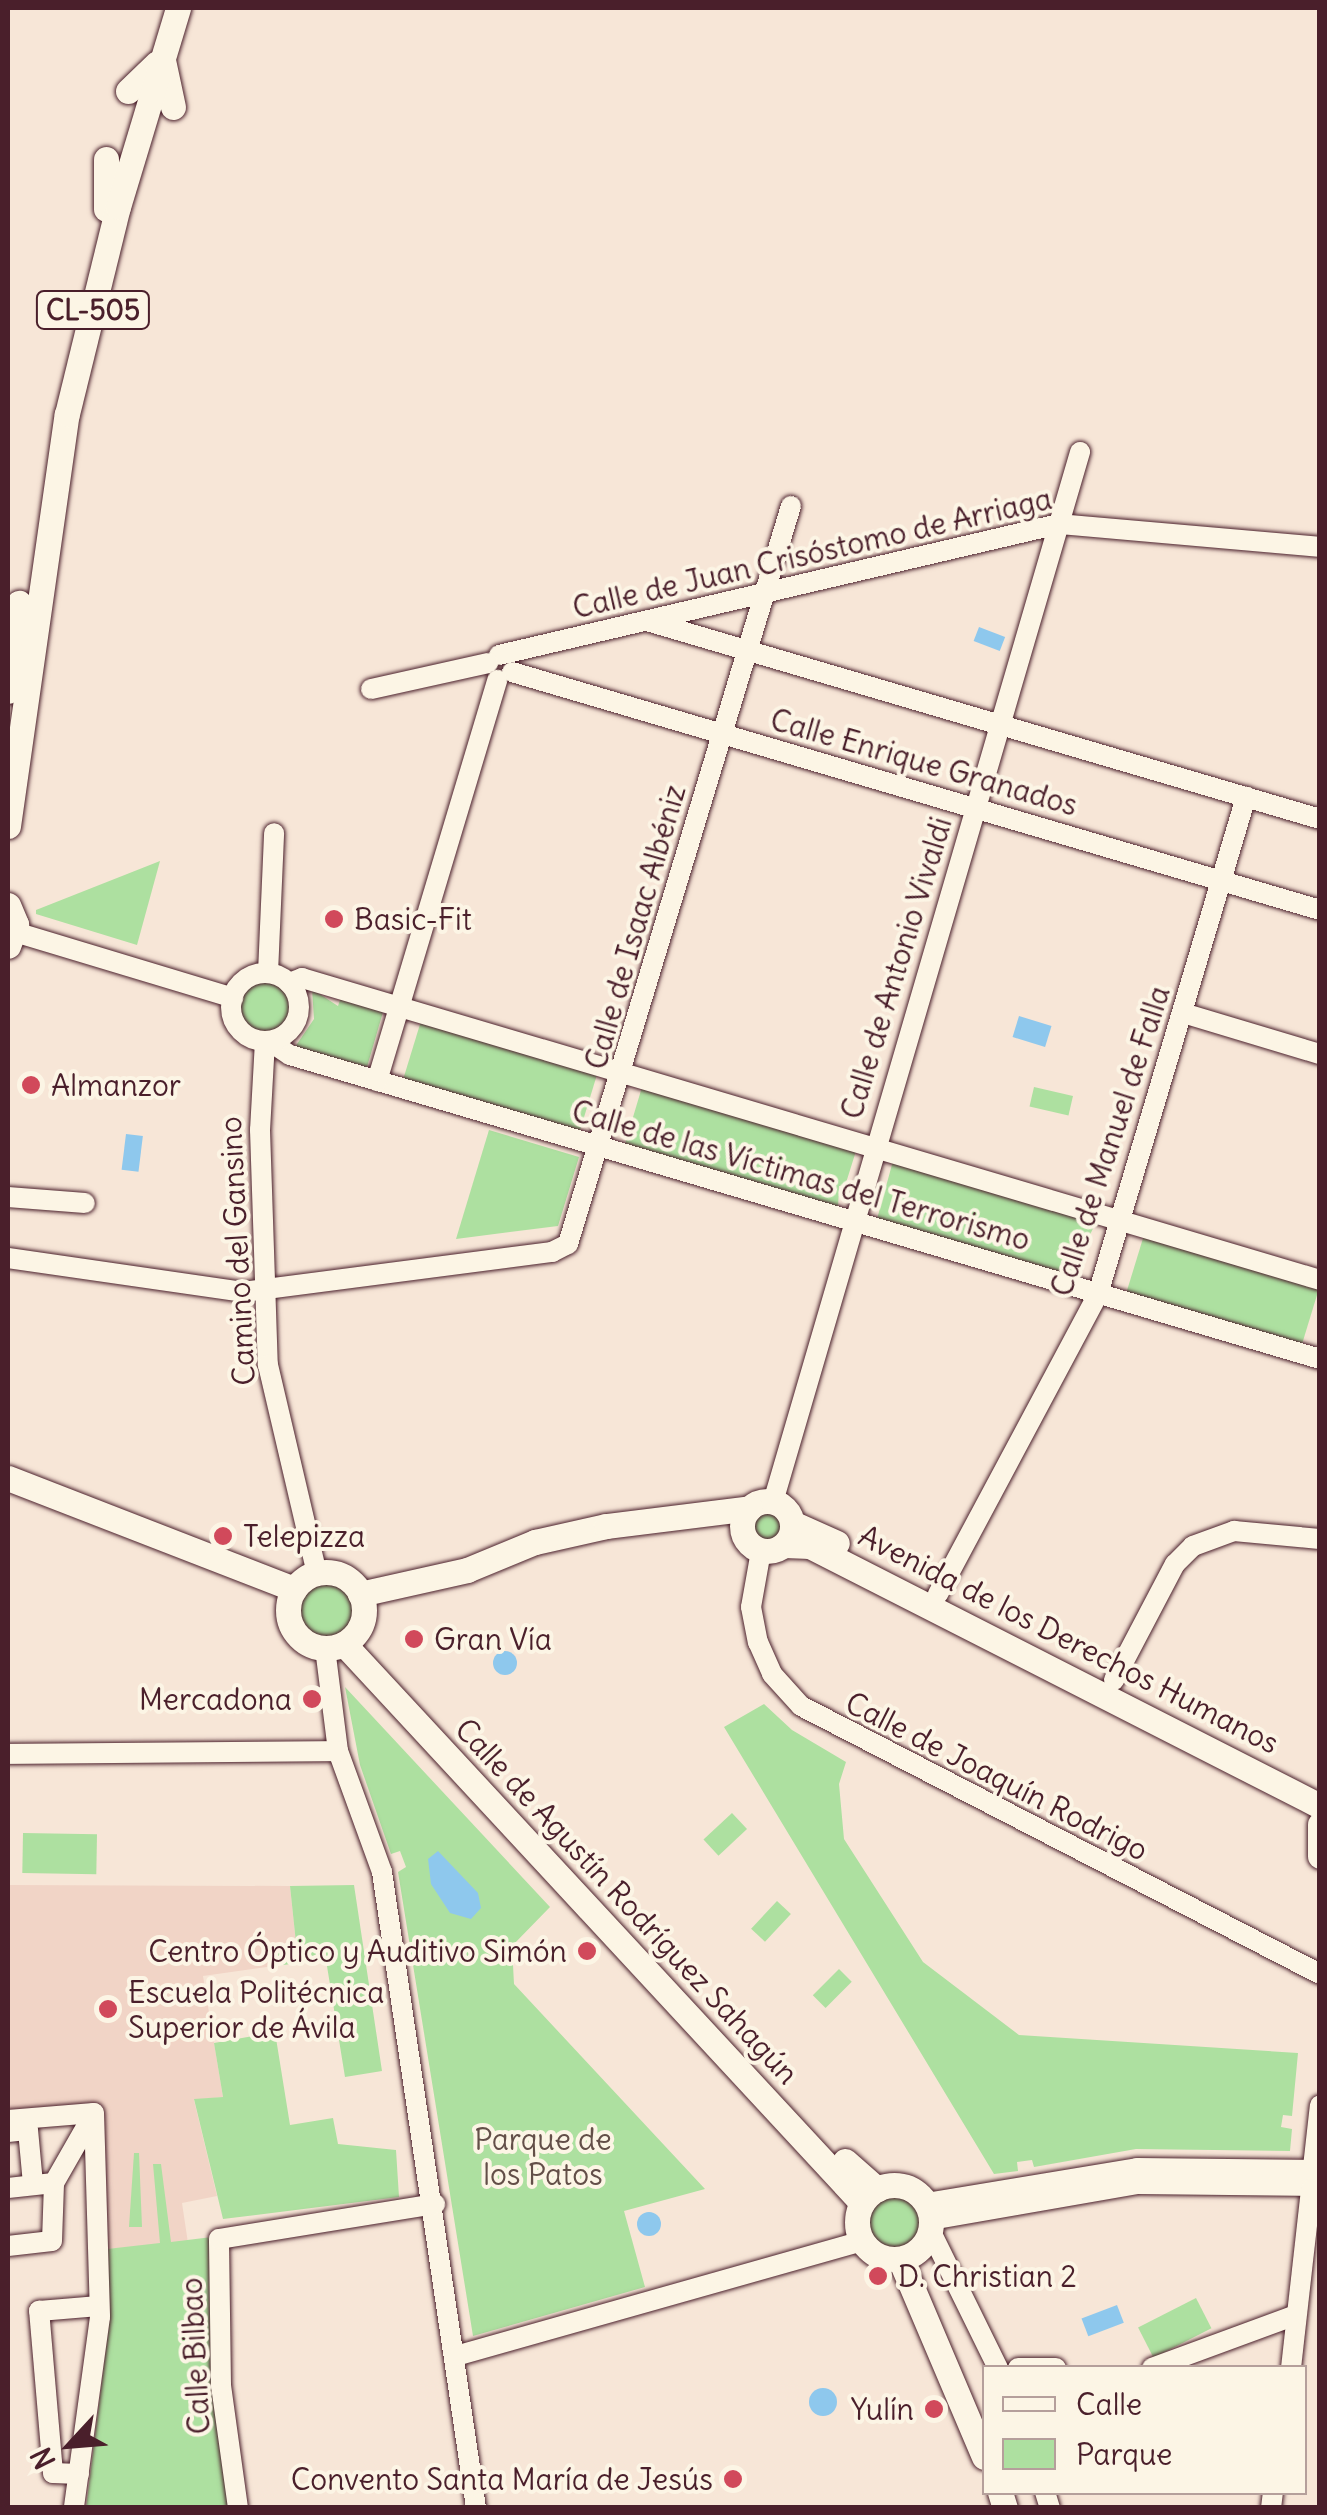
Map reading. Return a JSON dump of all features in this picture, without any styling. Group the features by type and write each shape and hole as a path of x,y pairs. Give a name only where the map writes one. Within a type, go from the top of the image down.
{"main road":[{"name":"CL-505","path":"8,826 51,491 118,207 178,8"},
{"path":"128,91 163,55"},
{"path":"163,55 173,107"},
{"path":"95,264 110,192 106,159"},
{"name":"CL-505","path":"8,691 35,488 95,264 118,207"},
{"path":"8,905 12,939"},
{"path":"8,1478 291,1598"},
{"path":"8,1494 291,1598"},
{"path":"755,1513 779,1539"},
{"path":"755,1513 779,1539"},
{"path":"291,1598 316,1574 342,1576 350,1626 608,1540 755,1513"},
{"name":"Avenida de los Derechos Humanos","path":"779,1539 938,1594 1320,1784"},
{"name":"Avenida de los Derechos Humanos","path":"779,1539 810,1546 1320,1806"},
{"name":"Calle de Agustín Rodríguez Sahagún","path":"291,1598 297,1635 350,1626 869,2196"},
{"path":"1320,1824 1320,1856"},
{"path":"895,2185 929,2218 907,2256 872,2252 862,2240 869,2196 895,2185"},
{"path":"907,2256 982,2411"},
{"path":"907,2256 982,2452"}],"street":[{"name":"Calle de Antonio Vivaldi","path":"755,1513 852,1222 1080,452"},
{"name":"Calle de Isaac Albéniz","path":"8,1258 268,1291 552,1252 576,1232 791,506"},
{"name":"Calle de Juan Crisóstomo de Arriaga","path":"371,689 499,667 537,646 1059,524 1320,547"},
{"name":"Calle Enrique Granados","path":"644,620 1320,819"},
{"path":"537,646 530,663 538,679"},
{"name":"Calle Enrique Granados","path":"499,667 1320,910"},
{"path":"378,1081 499,667"},
{"name":"Calle de Manuel de Falla","path":"938,1594 1098,1294 1246,797"},
{"path":"268,973 274,833"},
{"path":"12,939 233,998"},
{"path":"268,973 289,984 297,1018 286,1034 267,1041 241,1030 233,998 246,979 268,973"},
{"name":"Calle de las Víctimas del Terrorismo","path":"289,984 302,978 1320,1280"},
{"path":"1182,1013 1320,1054"},
{"name":"Calle de las Víctimas del Terrorismo","path":"267,1041 290,1055 1320,1359"},
{"name":"Camino del Gansino","path":"267,1041 260,1130 272,1389 316,1574"},
{"path":"8,1197 85,1203"},
{"path":"1114,1680 1175,1564 1193,1546 1234,1531 1320,1539"},
{"name":"Calle de Joaquín Rodrigo","path":"779,1539 751,1607 758,1642 772,1674 801,1706 1320,1974"},
{"path":"350,1626 338,1751 382,1872 435,2204 476,2508"},
{"path":"8,1754 338,1751"},
{"path":"1290,2365 1320,2105"},
{"path":"8,2120 94,2113"},
{"path":"8,2188 44,2184 94,2113"},
{"path":"74,2508 99,2306 94,2113"},
{"path":"8,2132 28,2130 44,2184 52,2240 8,2246"},
{"path":"997,2365 929,2218 1138,2184 1312,2178"},
{"name":"Calle Bilbao","path":"238,2508 221,2385 220,2239 435,2204"},
{"path":"456,2356 862,2240"},
{"path":"78,2474 53,2472 39,2311 99,2306"},
{"path":"1160,2365 1296,2316"}],"shaded area":[{"name":"Escuela Politécnica Superior de Ávila","path":"8,1885 290,1886 296,1943 275,1946 274,1966 203,1976 223,2097 194,2100 217,2196 182,2203 188,2243 107,2249 103,2106 8,2113"}],"green space":[{"path":"160,861 137,945 36,914 36,910"},
{"path":"264,980 283,988 291,1007 283,1026 264,1034 245,1026 237,1007 245,988"},
{"path":"312,989 338,1006 341,997 383,1012 367,1067 295,1047 314,1019"},
{"path":"421,1021 597,1075 579,1133 403,1079"},
{"path":"642,1087 856,1151 845,1186 839,1186 838,1208 625,1144"},
{"path":"1034,1087 1073,1096 1068,1115 1030,1106"},
{"path":"489,1130 579,1157 558,1226 456,1239"},
{"path":"893,1161 1096,1222 1073,1271 1077,1279 877,1219"},
{"path":"1144,1235 1319,1289 1301,1348 1126,1294"},
{"path":"766,1511 777,1515 781,1526 777,1537 766,1541 755,1537 751,1526 755,1515"},
{"path":"326,1582 346,1590 354,1610 346,1630 326,1638 306,1630 298,1610 306,1590"},
{"name":"Parque de los Patos","path":"345,1687 550,1907 512,1946 514,1984 705,2189 624,2211 645,2287 473,2336 398,1872 406,1867 400,1851 391,1854 360,1765"},
{"path":"764,1704 792,1730 846,1762 839,1784 844,1839 923,1962 1019,2035 1298,2053 1292,2116 1283,2115 1281,2127 1292,2129 1290,2151 1136,2149 1034,2167 1032,2160 1017,2162 1018,2171 994,2174 724,1727"},
{"path":"732,1813 747,1829 718,1856 703,1840"},
{"path":"23,1833 97,1834 96,1874 22,1873"},
{"path":"354,1885 382,2071 345,2077 326,1960 274,1966 275,1946 296,1943 290,1886"},
{"path":"777,1901 791,1914 765,1942 751,1929"},
{"path":"839,1969 852,1982 826,2008 813,1995"},
{"path":"275,2032 290,2125 333,2118 338,2144 396,2150 399,2197 223,2219 194,2099 223,2097 214,2043"},
{"path":"134,2153 139,2153 142,2227 129,2227"},
{"path":"153,2164 161,2164 171,2242 212,2237 228,2507 86,2508 110,2317 107,2249 160,2243"},
{"path":"893,2194 913,2202 921,2222 913,2242 893,2250 873,2242 865,2222 873,2202"},
{"path":"1196,2298 1211,2328 1154,2358 1138,2328"}],"water":[{"path":"979,627 1005,637 1000,651 974,641"},
{"path":"1019,1016 1052,1026 1045,1047 1013,1037"},
{"path":"126,1134 143,1136 138,1172 122,1170"},
{"path":"505,1651 517,1663 505,1675 493,1663"},
{"path":"438,1851 478,1893 481,1908 471,1919 450,1913 431,1884 428,1859"},
{"path":"649,2212 658,2215 658,2233 649,2236 640,2233 637,2224 640,2215"},
{"path":"1117,2305 1124,2323 1088,2336 1082,2319"},
{"path":"823,2388 833,2392 837,2402 833,2412 823,2416 813,2412 809,2402 813,2392"}],"place":[{"name":"Basic-Fit","path":"334,919"},
{"name":"Almanzor","path":"31,1085"},
{"name":"Telepizza","path":"223,1536"},
{"name":"Gran Vía","path":"414,1639"},
{"name":"Mercadona","path":"312,1699"},
{"name":"Centro Óptico y Auditivo Simón","path":"587,1951"},
{"name":"Escuela Politécnica Superior de Ávila","path":"108,2009"},
{"name":"D. Christian 2","path":"878,2276"},
{"name":"Yulín","path":"934,2409"},
{"name":"Convento Santa María de Jesús","path":"733,2479"}]}
